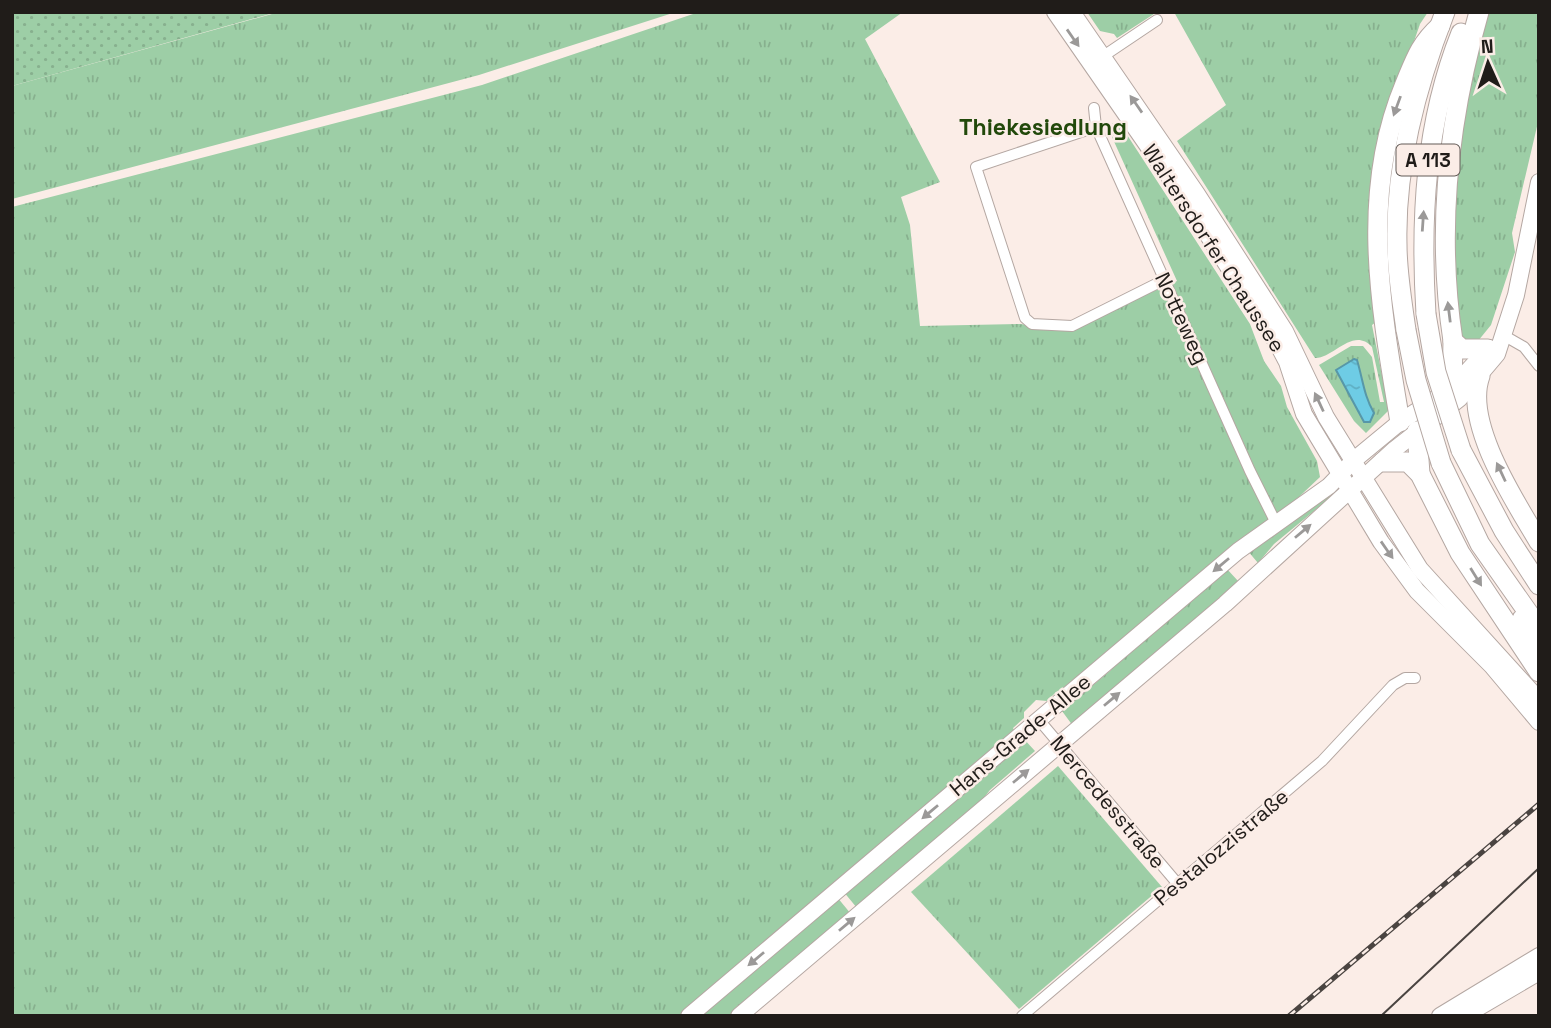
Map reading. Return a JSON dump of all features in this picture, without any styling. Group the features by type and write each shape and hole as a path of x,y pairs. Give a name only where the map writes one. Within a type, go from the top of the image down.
{"highway":[{"name":"A 113","path":"1470,12 1444,83 1430,143 1422,238 1426,314 1436,372 1449,420 1475,478 1539,585"},
{"path":"1444,401 1453,341 1444,260 1444,214 1461,74 1479,12"},
{"name":"A 113","path":"1443,19 1422,80 1402,178 1397,242 1406,330 1437,452 1455,496 1480,544 1511,592 1539,628"},
{"path":"1443,19 1423,41 1394,111 1379,188 1380,304 1392,378 1420,474 1460,553 1539,671"},
{"path":"1453,341 1462,349 1497,341"},
{"path":"1480,376 1475,395 1477,415 1501,473 1539,542"},
{"path":"1392,378 1397,388 1444,401 1477,415"},
{"path":"1384,462 1408,462 1420,474"},
{"path":"1511,592 1539,648"}],"main road":[{"name":"Waltersdorfer Chaussee","path":"1055,12 1097,60 1285,331 1326,417 1420,569 1539,700"},
{"name":"Waltersdorfer Chaussee","path":"1072,12 1097,60 1277,343 1287,362 1304,414 1350,492 1418,591 1492,666 1539,722"},
{"path":"1444,401 1497,341 1516,295 1539,182"},
{"path":"1408,426 1480,376 1497,354 1497,341"},
{"name":"Hans-Grade-Allee","path":"689,1016 1238,551 1277,525 1340,475 1354,460 1408,426"},
{"name":"Hans-Grade-Allee","path":"739,1016 1225,604 1272,557 1384,462 1408,426"},
{"path":"1440,1016 1539,956"},
{"path":"1464,1016 1539,972"}],"street":[{"path":"1097,60 1157,20"},
{"name":"Notteweg","path":"1094,108 1096,127 1277,525"},
{"path":"1096,127 976,167 1027,322 1059,327 1072,326 1164,280"},
{"path":"1497,341 1524,347 1539,366"},
{"name":"Pestalozzistraße","path":"1022,1016 1322,761 1394,685 1405,678 1415,678"},
{"name":"Mercedesstraße","path":"1039,720 1177,883"}],"green space":[{"path":"12,12 277,12 12,86"},
{"path":"279,12 676,12 479,75 12,199 12,86"},
{"path":"699,12 903,12 865,39 940,182 901,197 910,225 920,326 1020,324 1065,330 1177,281 1107,126 1118,121 1250,324 1264,361 1281,386 1287,407 1317,461 1320,477 1281,514 1059,695 1056,692 1047,701 1036,700 1024,712 1024,718 1013,728 1015,732 681,1016 12,1016 12,207 482,85"},
{"path":"1087,12 1157,12 1117,38 1114,34 1100,31"},
{"path":"1174,12 1428,12 1420,24 1377,148 1368,231 1376,322 1372,325 1389,410 1366,433 1354,421 1319,365 1351,346 1363,346 1372,357 1380,402 1384,402 1372,347 1365,341 1358,340 1315,358 1177,141 1226,105"},
{"path":"1487,12 1539,12 1539,118 1512,233 1515,252 1491,325 1478,341 1462,342 1452,284 1451,215 1464,113"},
{"path":"1328,492 1331,497 1274,544 1258,563 1247,550"},
{"path":"1226,568 1239,582 1073,726 1062,711 1111,670 1117,659"},
{"path":"1023,738 1035,751 990,790 978,805 857,908 843,891"},
{"path":"1058,766 1162,887 1019,1009 911,892"},
{"path":"837,897 851,914 731,1016 697,1016"}],"water":[{"path":"1354,359 1357,360 1374,413 1370,422 1364,422 1336,370"}],"tram line":[{"path":"1381,1016 1539,868"}],"railway":[{"path":"1289,1016 1539,804"}],"district":[{"name":"Thiekesiedlung","path":"1043,127"}]}
